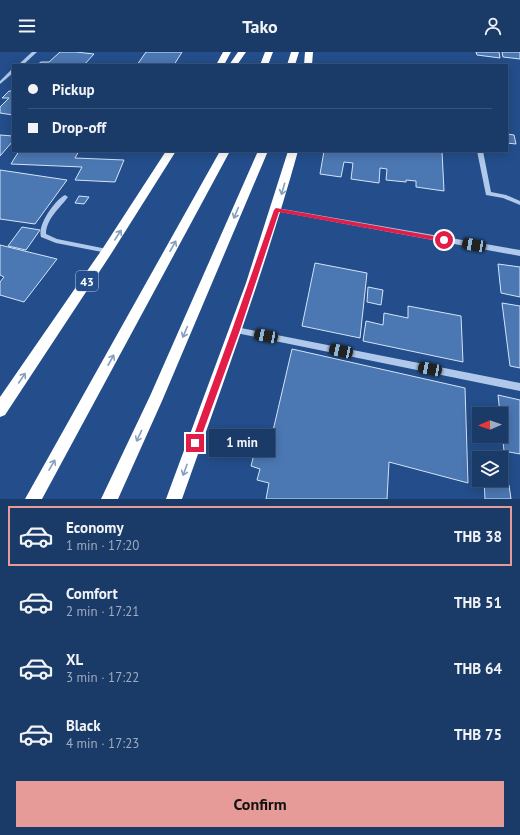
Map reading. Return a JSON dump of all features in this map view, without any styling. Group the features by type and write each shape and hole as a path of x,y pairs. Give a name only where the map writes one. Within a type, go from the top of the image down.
{"highway":[{"path":"221,64 227,52"},
{"path":"234,64 242,52"},
{"path":"264,64 270,52"},
{"path":"291,64 295,52"},
{"path":"308,64 309,52"},
{"name":"43","path":"0,410 107,251 170,152"},
{"path":"33,499 224,152"},
{"path":"109,499 155,401 262,152"},
{"path":"174,499 236,330 276,210 293,152"}],"street":[{"path":"21,64 35,52"},
{"path":"0,83 12,72"},
{"path":"480,152 488,194 504,196 520,203"},
{"path":"64,197 46,222 42,230 43,235 56,241 107,251"},
{"path":"276,210 520,253"},
{"path":"236,330 520,387"}],"building":[{"path":"60,52 94,54 85,64 38,64 41,62 49,62"},
{"path":"146,52 182,52 175,64 138,64"},
{"path":"476,52 499,52 500,58 477,55"},
{"path":"502,52 520,52 520,59 503,57"},
{"path":"9,91 12,91 12,115 0,113 0,107 9,98 2,98"},
{"path":"508,134 514,135 516,144 508,143"},
{"path":"0,135 12,136 12,142 0,156"},
{"path":"18,152 78,152 75,158 124,160 115,182 75,180 82,167 11,164"},
{"path":"324,152 442,152 444,191 416,187 416,181 406,180 406,182 386,180 387,169 380,168 379,183 351,179 353,163 344,162 341,177 320,174"},
{"path":"0,170 67,180 35,224 0,219"},
{"path":"79,196 89,197 84,204 75,203"},
{"path":"22,227 40,230 26,250 8,246"},
{"path":"0,245 57,259 24,302 0,295 0,282 4,277 0,275"},
{"path":"315,263 367,273 360,338 302,326"},
{"path":"498,264 520,267 520,297 501,293"},
{"path":"368,287 383,290 381,305 367,302"},
{"path":"502,303 520,306 520,368 510,366"},
{"path":"408,306 461,316 463,362 363,341 366,321 383,325 384,313 408,318"},
{"path":"292,349 465,388 468,483 389,462 387,499 266,499 269,483 257,480 260,469 251,466 260,432 272,435"},
{"path":"498,395 520,400 520,454 504,451 503,443 508,443 508,407 499,407"},
{"path":"509,485 511,499 485,499 484,487 508,487"}],"route":[{"path":"195,443 236,330 276,210 444,240"}]}
